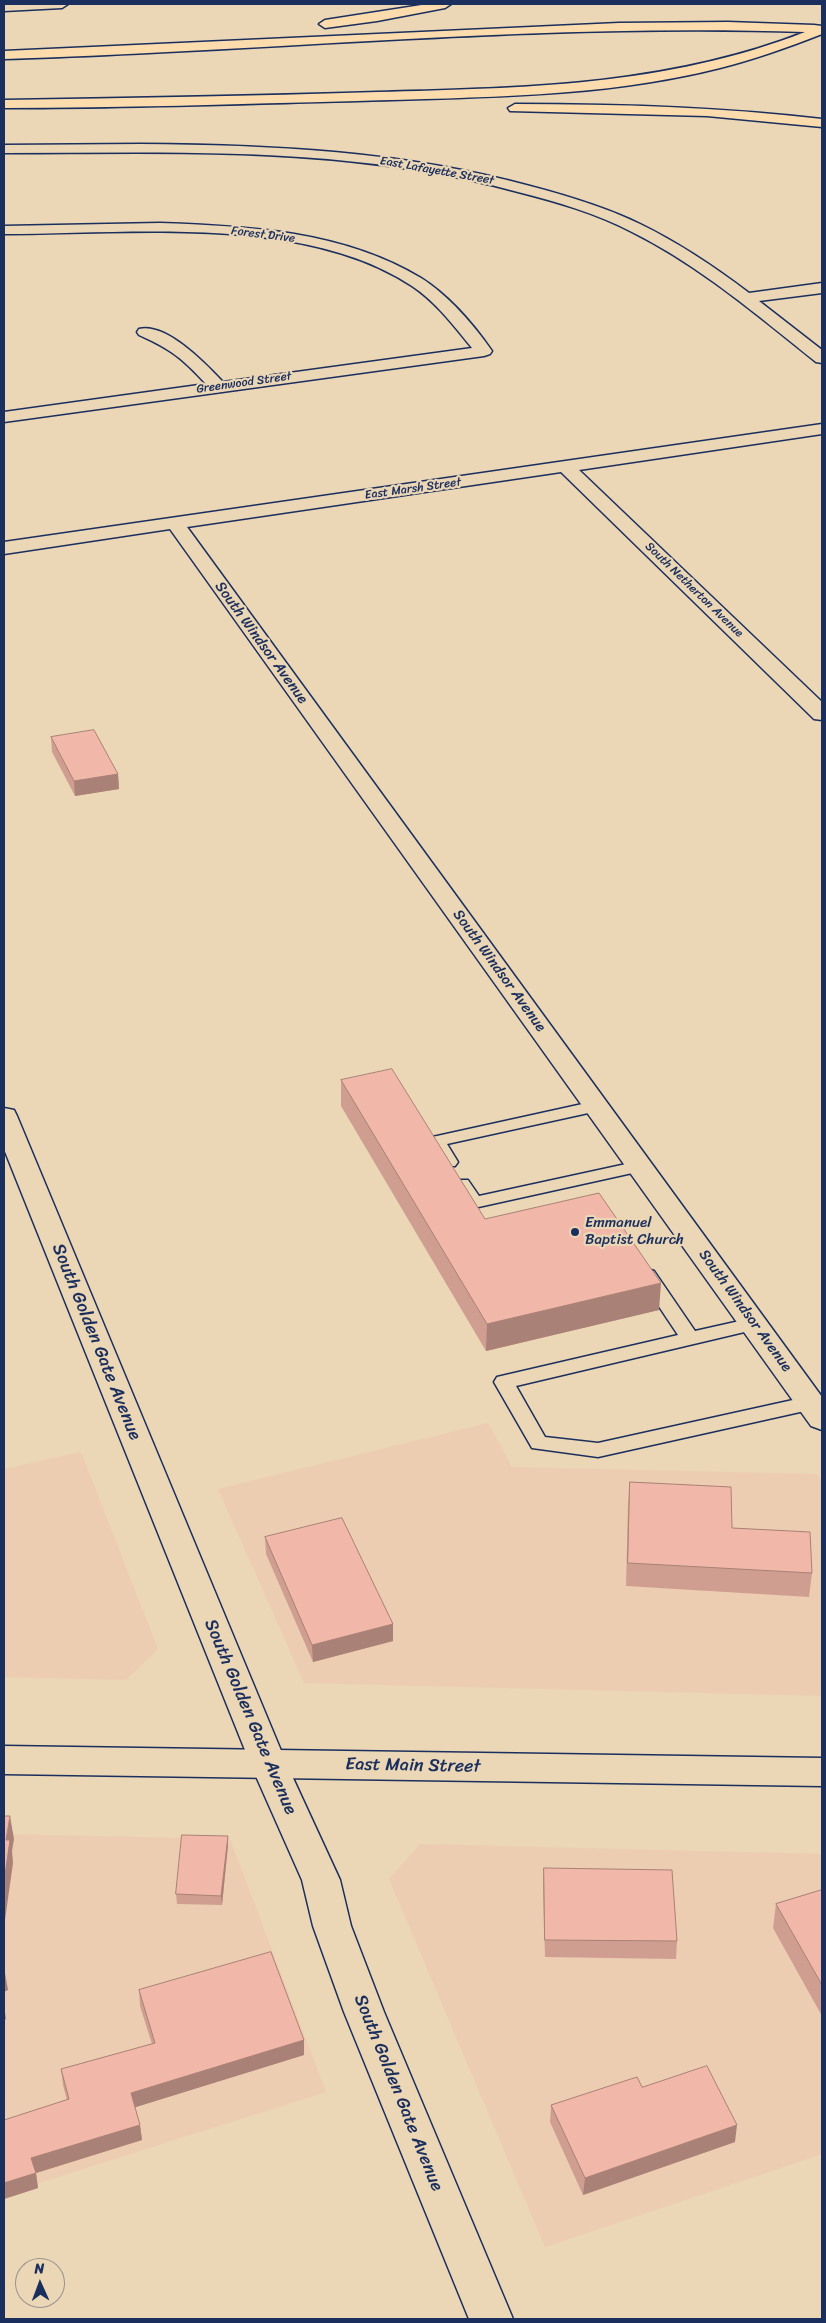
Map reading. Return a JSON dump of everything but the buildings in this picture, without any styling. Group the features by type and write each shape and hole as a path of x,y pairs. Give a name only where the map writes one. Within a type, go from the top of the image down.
{"highway":[{"path":"313,26 377,17 445,4"},
{"path":"4,55 619,27 751,26 822,30"},
{"path":"4,48 267,30"},
{"path":"4,104 300,99 535,90 668,74 755,54 822,30"},
{"path":"4,110 413,108"},
{"path":"503,108 678,110 738,113 822,123"}],"street":[{"path":"4,8 62,4"},
{"name":"East Lafayette Street","path":"4,149 197,148 270,150 362,158 453,172 526,188 608,216 648,233 694,261 822,358"},
{"name":"Forest Drive","path":"4,230 203,229 269,235 316,243 358,254 415,281 432,292 484,351"},
{"path":"744,298 822,288"},
{"path":"145,332 170,343 188,355 218,387"},
{"name":"Greenwood Street","path":"4,416 484,351"},
{"name":"East Marsh Street","path":"4,548 822,429"},
{"name":"South Netherton Avenue","path":"565,466 822,714"},
{"name":"South Windsor Avenue","path":"175,523 819,1414"},
{"name":"South Golden Gate Avenue","path":"4,1116 269,1765 321,1880 332,1926 364,2012 491,2319"},
{"name":"East Main Street","path":"4,1760 822,1772"}],"lane":[{"path":"596,1106 437,1142 474,1203 640,1166"},
{"path":"582,1179 593,1195"},
{"path":"636,1259 690,1338"},
{"path":"753,1324 504,1382 539,1444 598,1450 819,1414"}],"shaded area":[{"path":"488,1423 512,1467 817,1474 822,1481 822,1696 304,1683 218,1489"},
{"path":"81,1452 158,1649 126,1680 4,1677 4,1469"},
{"path":"4,1834 230,1839 326,2092 4,2194"},
{"path":"420,1844 822,1854 822,2154 545,2247 389,1879"}],"place":[{"name":"Emmanuel Baptist Church","path":"575,1232"}]}
